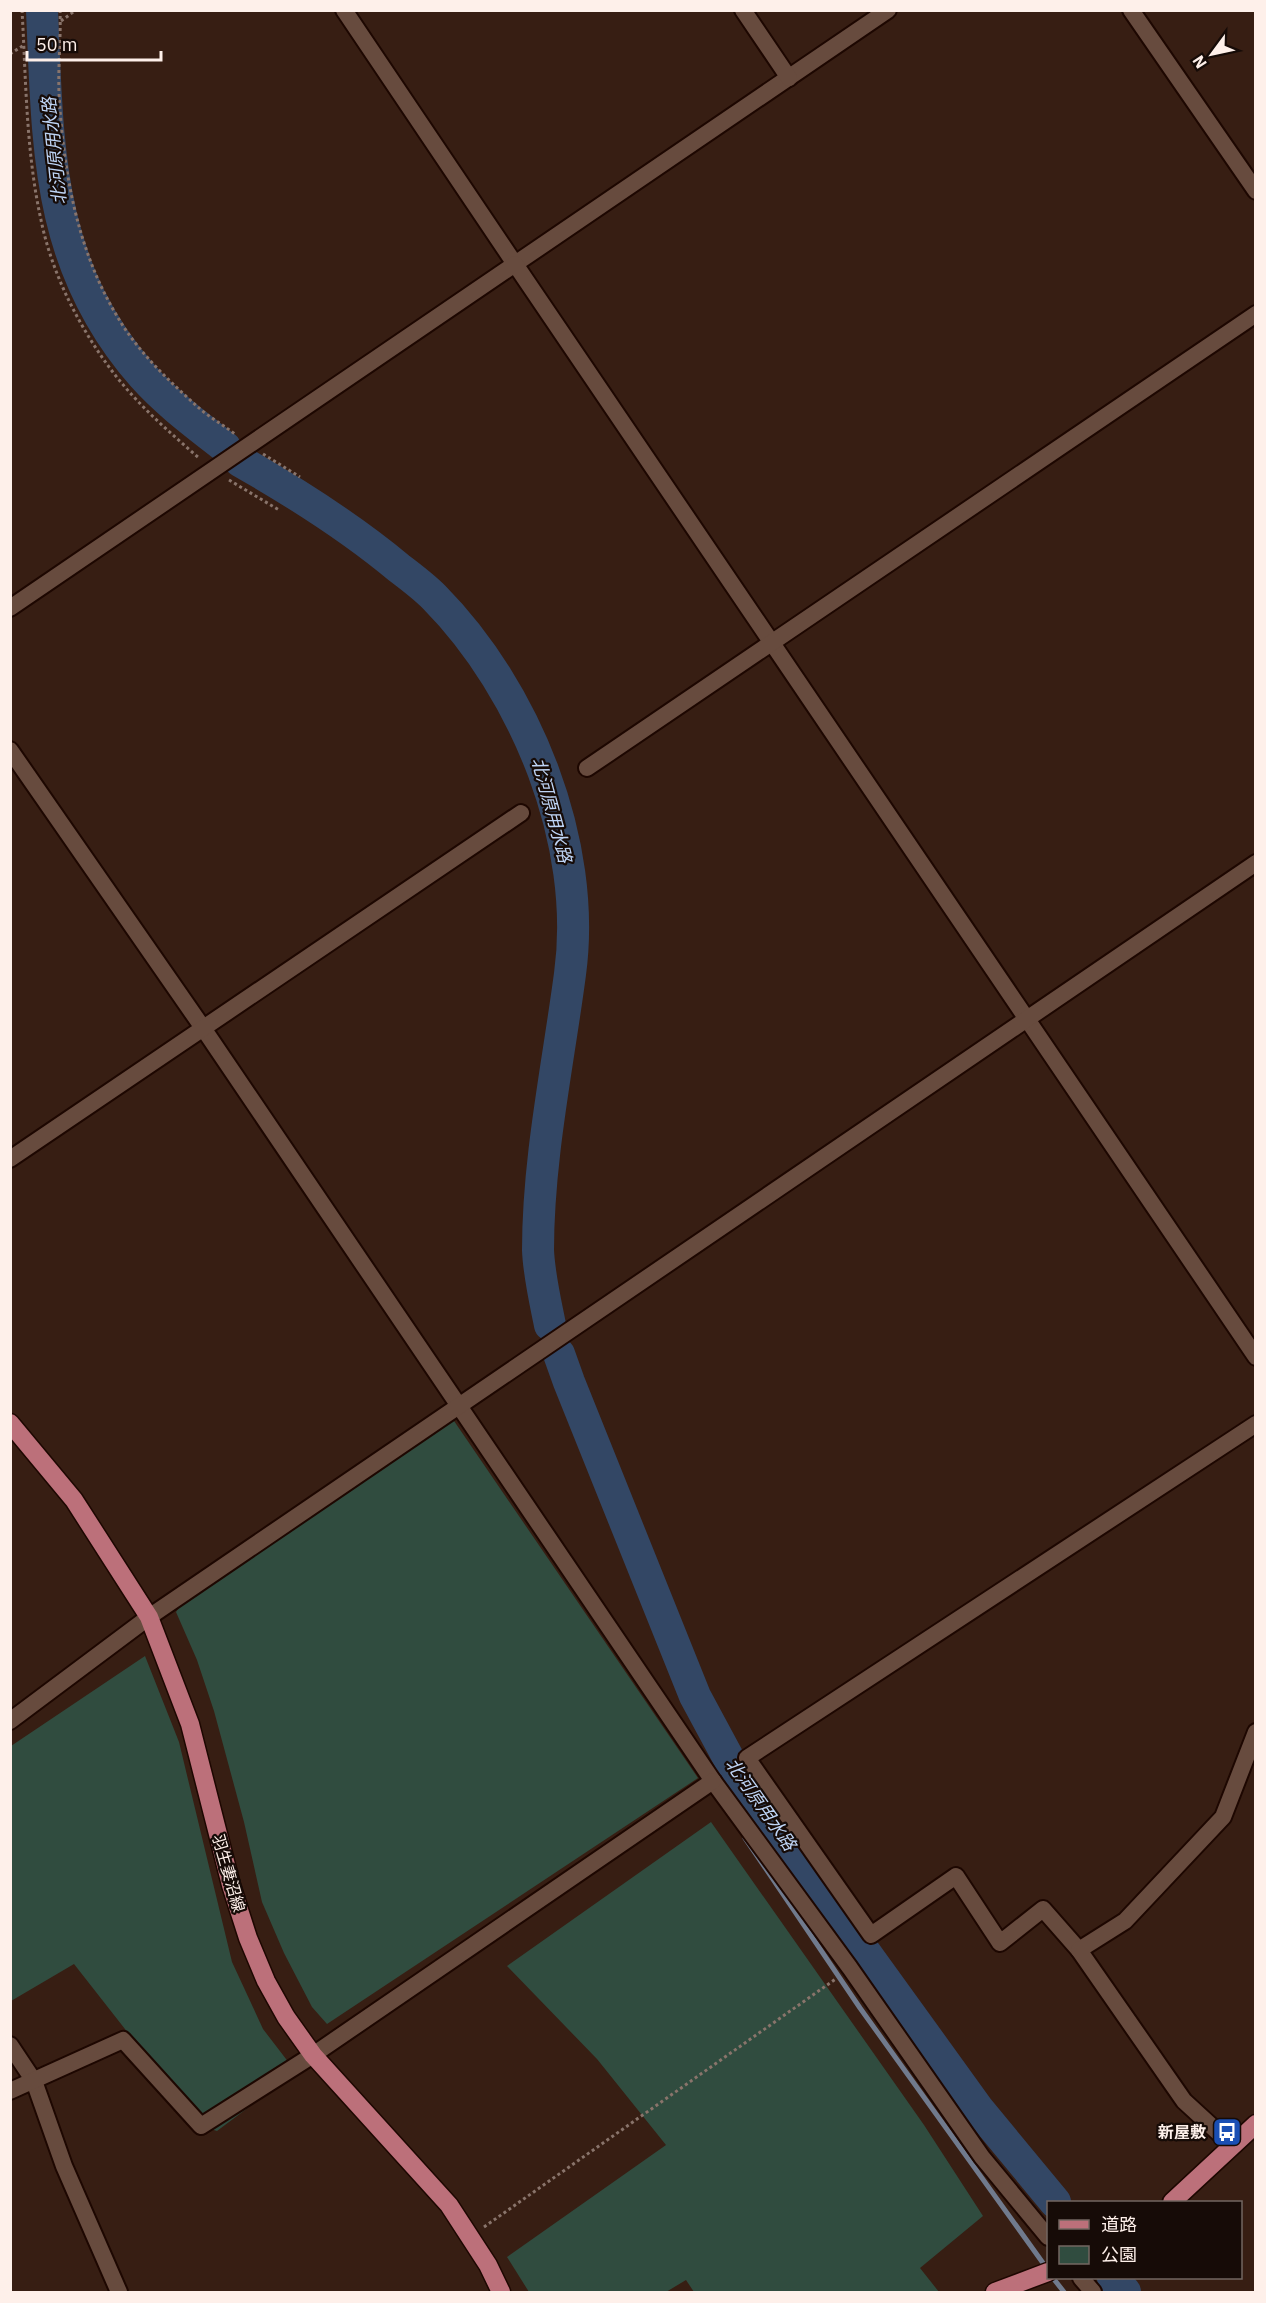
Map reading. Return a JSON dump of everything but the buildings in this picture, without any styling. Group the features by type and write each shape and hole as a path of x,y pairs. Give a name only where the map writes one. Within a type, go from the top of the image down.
{"main road":[{"name":"羽生妻沼線","path":"10,1423 74,1500 149,1617 190,1724 231,1885 248,1938 266,1981 286,2017 313,2055 449,2205 471,2236 501,2292"},
{"path":"1173,2201 1254,2127"},
{"path":"995,2292 1047,2272"}],"street":[{"path":"344,10 1256,1357"},
{"path":"743,10 789,78"},
{"path":"10,608 888,10"},
{"path":"1131,10 1256,190"},
{"path":"587,768 772,645 1256,314"},
{"path":"10,750 203,1028 713,1781 850,1968 982,2157 1047,2236"},
{"path":"10,1159 521,813"},
{"path":"10,1721 149,1617 1256,863"},
{"path":"1232,2145 1184,2101 1079,1950 1043,1910 1000,1943 956,1876 871,1935 747,1758 1256,1424"},
{"path":"1079,1950 1125,1921 1223,1817 1256,1732"},
{"path":"10,2091 123,2040 201,2126 313,2055 713,1781"},
{"path":"10,2045 34,2081 64,2166 119,2292"},
{"path":"1083,2279 1093,2292"}],"path":[{"path":"22,10 31,148 41,221 57,272 82,327 113,372 146,411 214,471 279,510"},
{"path":"60,10 59,92 64,146 82,241 100,287 118,318 167,378 201,409 249,445 300,477"},
{"path":"60,21 76,10"},
{"path":"10,54 24,45"},
{"path":"471,2236 850,1968"}],"green space":[{"path":"452,1418 698,1778 327,2024 312,2007 284,1953 262,1902 244,1822 214,1711 197,1660 176,1612 182,1603"},
{"path":"145,1656 179,1742 232,1962 263,2029 296,2072 217,2131 201,2126 74,1964 11,2001 11,1746"},
{"path":"711,1822 924,2125 983,2216 920,2268 939,2292 694,2292 686,2280 666,2292 529,2292 507,2257 666,2145 597,2059 507,1966"}],"waterway":[{"name":"北河原用水路","path":"42,10 47,110 58,204 70,248 87,292 111,334 143,376 172,405 225,447"},
{"name":"北河原用水路","path":"240,461 342,525 434,597 467,635 497,677 522,723 543,771 559,822 569,873 573,924 570,974 545,1146 539,1215 538,1250 542,1288 550,1325"},
{"name":"北河原用水路","path":"559,1354 695,1696 730,1761 753,1797 979,2110 1054,2201"},
{"path":"745,1838 860,2008 1047,2269"},
{"path":"1054,2279 1064,2292"},
{"name":"北河原用水路","path":"1114,2279 1125,2292"}],"place":[{"name":"新屋敷","path":"1227,2132"}]}
